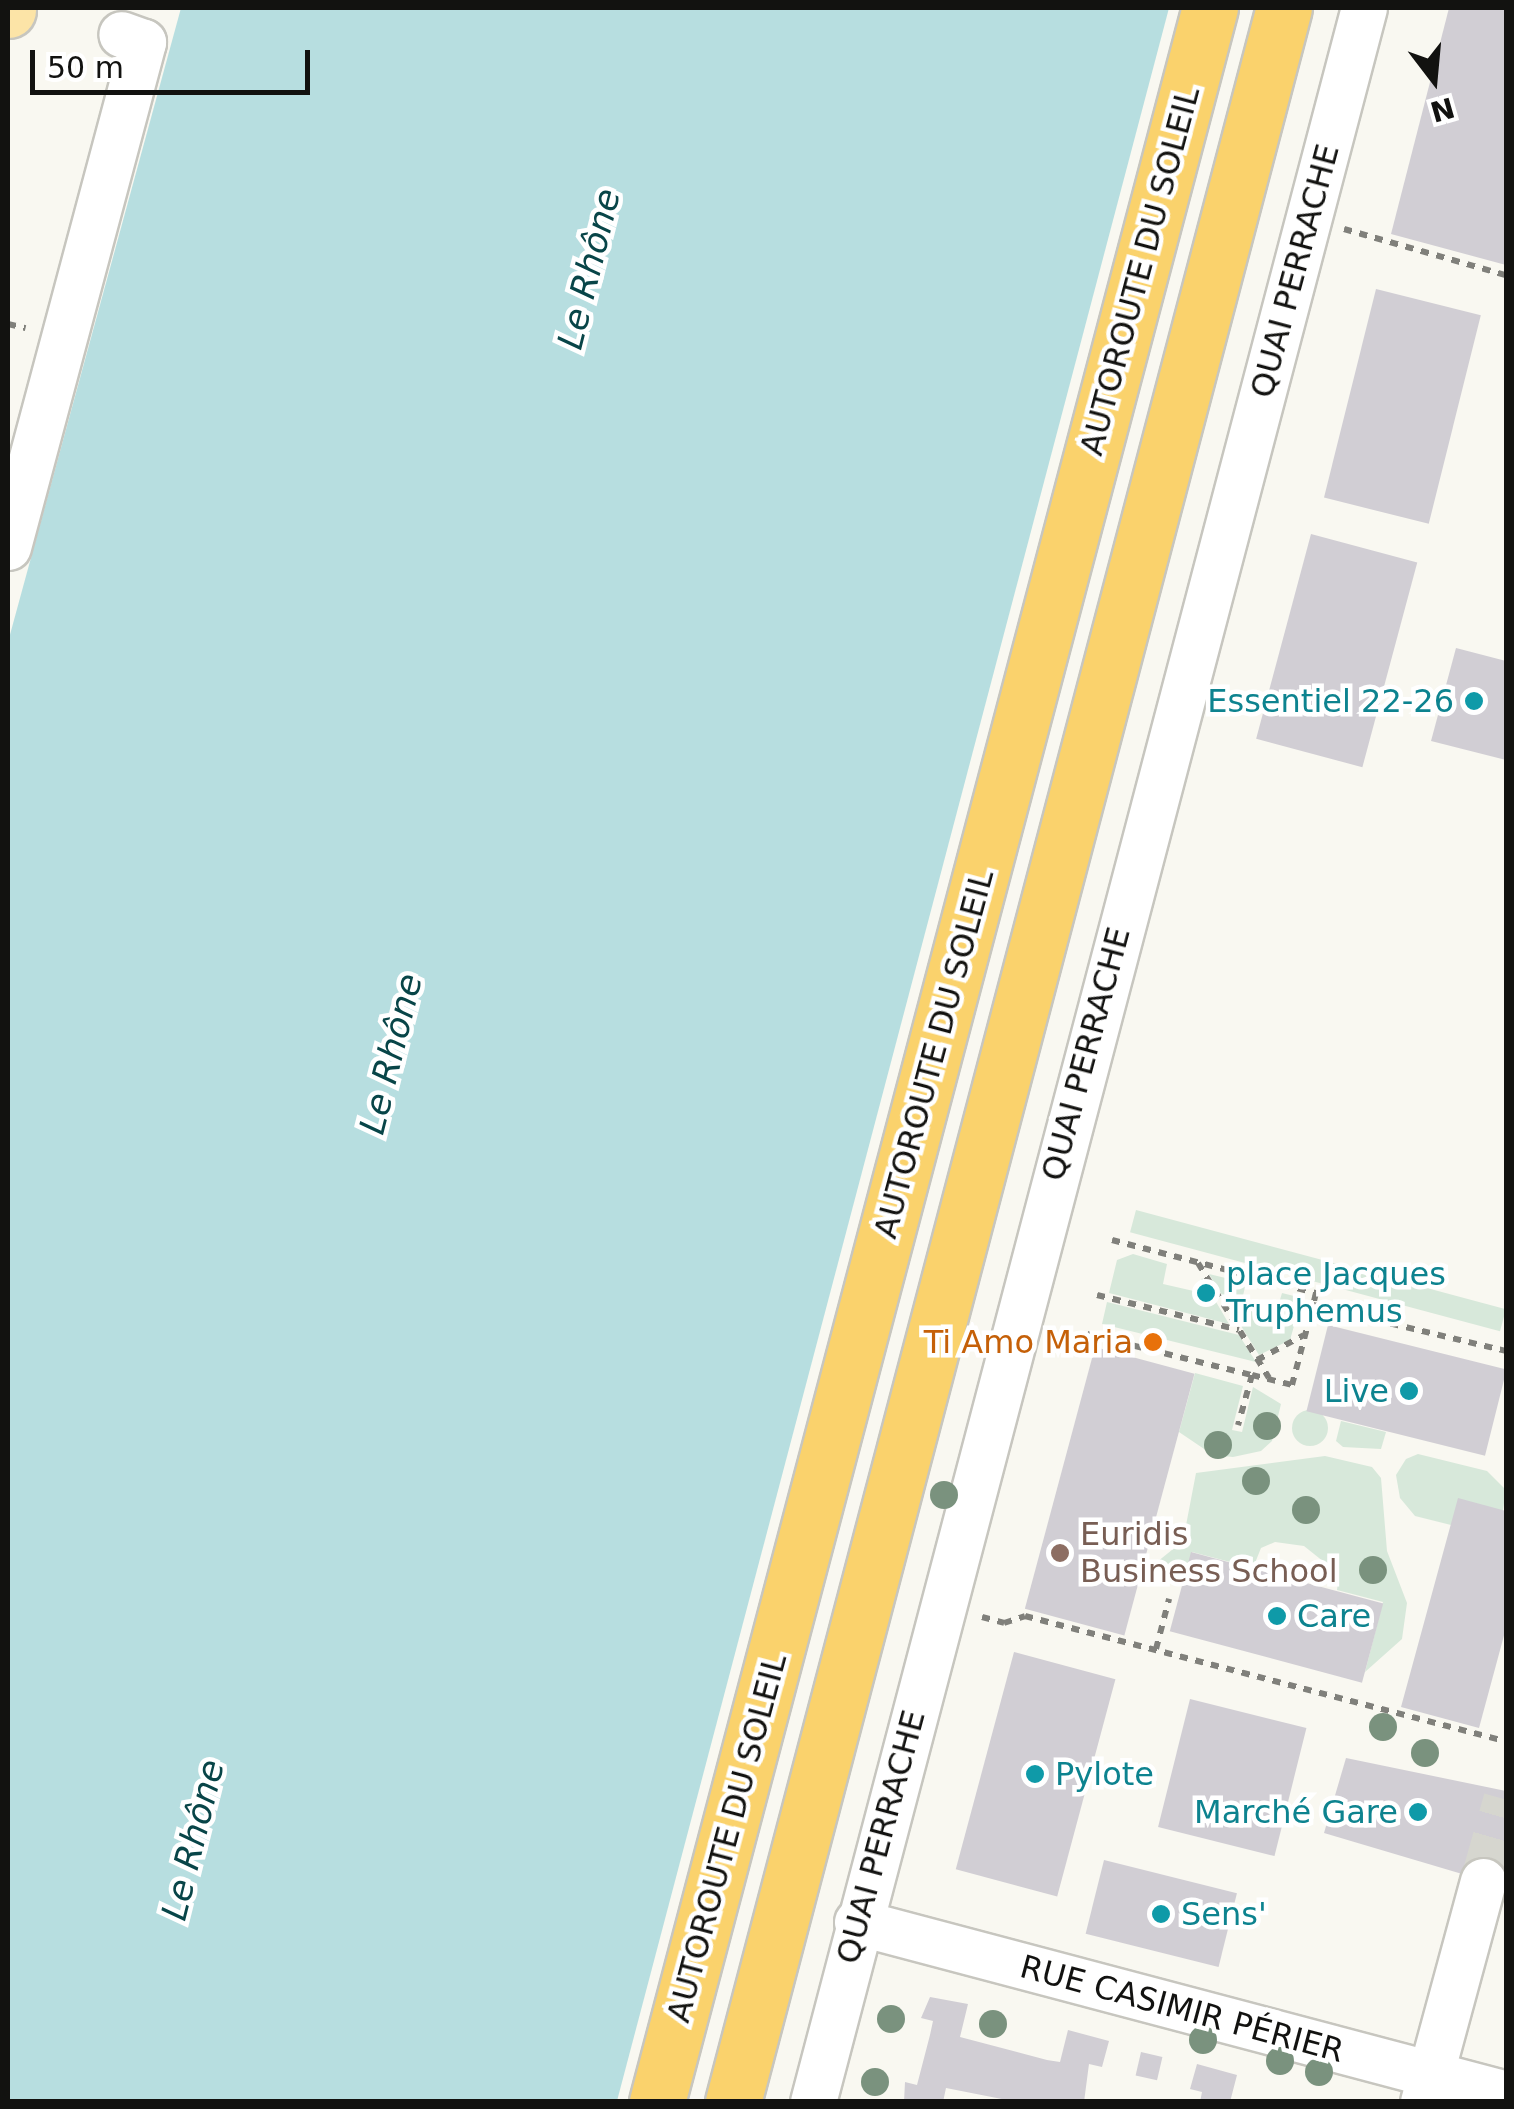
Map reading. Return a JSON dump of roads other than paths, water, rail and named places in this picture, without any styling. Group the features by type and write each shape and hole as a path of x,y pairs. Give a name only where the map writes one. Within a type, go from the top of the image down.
{"highway":[{"name":"AUTOROUTE DU SOLEIL","path":"657,2102 1210,8"},
{"path":"732,2102 1284,8"}],"street":[{"name":"QUAI PERRACHE","path":"813,2102 857,1922 1364,8"},
{"path":"8,547 143,42 122,34"},
{"path":"1427,2088 1484,1881"},
{"name":"RUE CASIMIR PÉRIER","path":"857,1922 1427,2088 1506,2094"}],"water":[{"name":"Le Rhône","path":"181,8 1169,8 617,2101 8,2101 8,642"}],"tunnel":[{"path":"1483,1881 1506,1799"}],"place":[{"name":"Essentiel 22-26","path":"1474,701"},
{"name":"place Jacques Truphemus","path":"1206,1293"},
{"name":"Ti Amo Maria","path":"1153,1342"},
{"name":"Live","path":"1409,1391"},
{"name":"Euridis Business School","path":"1060,1553"},
{"name":"Care","path":"1277,1616"},
{"name":"Pylote","path":"1035,1774"},
{"name":"Marché Gare","path":"1418,1812"},
{"name":"Sens'","path":"1161,1914"}]}
